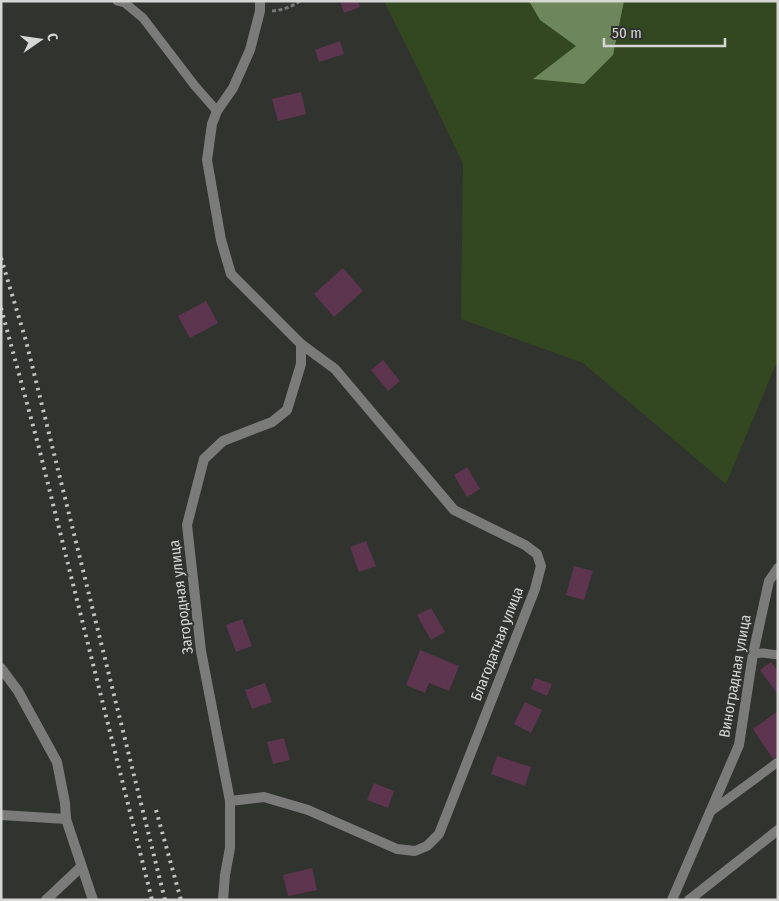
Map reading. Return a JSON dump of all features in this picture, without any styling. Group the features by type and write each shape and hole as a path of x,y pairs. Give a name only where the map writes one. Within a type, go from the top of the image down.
{"street":[{"path":"260,6 250,50 233,88 217,111 212,124 207,160 221,240 231,274 301,344"},
{"name":"Загородная улица","path":"223,900 230,848 230,801 202,651 187,525 204,459 223,442 272,422 287,410 301,364 301,344"},
{"name":"Благодатная улица","path":"230,801 264,797 308,810 397,849 415,851 427,846 439,834 535,590 541,566 537,554 525,545 454,510 336,370 301,344"},
{"name":"Виноградная улица","path":"672,900 739,745 752,654 769,581 778,568"},
{"path":"1,668 18,691 58,762 66,819 93,900"},
{"path":"1,815 66,819"},
{"path":"689,900 778,830"},
{"path":"46,900 81,867"}],"lane":[{"path":"117,1 125,3 143,18 195,86 217,111"},
{"path":"752,654 778,655"},
{"path":"710,812 778,762"}],"path":[{"path":"260,6 280,10 291,7 300,1"}],"shaded area":[{"path":"384,1 778,1 778,359 726,484 583,363 461,319 463,164"},
{"path":"529,1 624,1 613,55 584,84 533,79 576,46 540,20"}],"building":[{"path":"340,1 358,1 360,7 344,13"},
{"path":"340,41 344,54 319,62 315,50"},
{"path":"301,92 306,114 278,121 272,99"},
{"path":"343,268 363,291 334,317 314,294"},
{"path":"206,301 218,323 190,338 178,316"},
{"path":"383,360 400,381 388,391 371,370"},
{"path":"467,467 480,489 467,497 454,475"},
{"path":"366,541 376,566 359,572 350,547"},
{"path":"574,566 593,571 584,600 566,595"},
{"path":"431,608 445,632 431,640 417,615"},
{"path":"242,619 252,646 236,652 226,625"},
{"path":"420,650 459,666 449,691 429,683 425,693 406,685"},
{"path":"771,662 778,672 778,691 776,692 760,670"},
{"path":"535,678 552,684 547,696 531,689"},
{"path":"265,683 272,702 252,709 245,690"},
{"path":"525,702 542,710 531,733 514,724"},
{"path":"778,711 778,755 773,759 753,729"},
{"path":"284,738 290,760 273,764 267,742"},
{"path":"497,756 531,767 525,786 491,774"},
{"path":"374,783 394,791 388,808 367,800"},
{"path":"312,868 317,890 288,896 283,875"}],"railway":[{"path":"1,258 26,341 165,900"},
{"path":"1,308 38,444 152,900"},
{"path":"156,810 181,900"}]}
